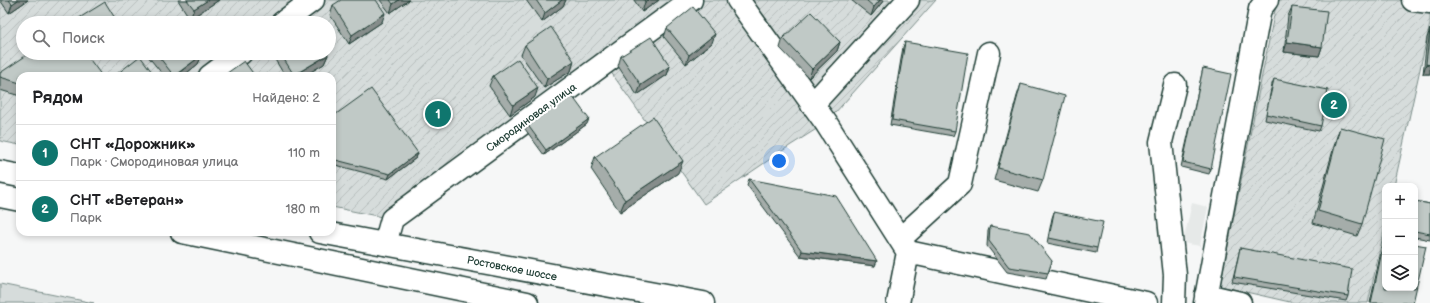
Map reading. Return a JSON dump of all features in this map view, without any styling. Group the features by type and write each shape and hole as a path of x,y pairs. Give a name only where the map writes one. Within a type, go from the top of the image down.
{"main road":[{"path":"291,16 313,0"},
{"name":"Смородиновая улица","path":"385,244 392,219 691,0"},
{"path":"738,0 826,123 904,246 1146,303"},
{"path":"812,105 908,0"},
{"path":"1240,303 1205,299 1260,9 1267,0"},
{"path":"1413,0 1430,2"},
{"path":"898,303 904,246 960,184 989,53"},
{"path":"215,72 232,60"},
{"path":"1174,303 1175,275 1161,142 1175,85"},
{"path":"0,172 16,175"},
{"path":"0,196 16,199"},
{"name":"Ростовское шоссе","path":"336,235 703,303"},
{"path":"201,236 528,303"}],"shaded area":[{"path":"0,0 936,0 826,123 704,204 608,68 397,220 336,208 336,72 16,72 16,144 0,141"},
{"path":"1277,0 1430,0 1430,24 1395,183 1382,183 1382,240 1368,303 1294,303 1220,286"},
{"path":"1192,203 1208,207 1200,246 1183,243"},
{"path":"0,284 94,303 0,303"}],"building":[{"path":"9,0 18,0 12,4"},
{"path":"187,0 208,0 194,9"},
{"path":"341,0 376,0 385,13 352,35 333,5"},
{"path":"390,0 399,0 393,4"},
{"path":"536,0 562,0 545,13"},
{"path":"866,0 880,0 874,7"},
{"path":"105,2 114,16 82,16"},
{"path":"693,7 715,34 689,55 667,28"},
{"path":"1292,7 1327,11 1322,47 1287,42"},
{"path":"811,12 840,42 812,69 783,38"},
{"path":"551,27 574,61 547,79 525,45"},
{"path":"1430,29 1430,65 1426,64"},
{"path":"651,37 670,66 641,85 621,56"},
{"path":"905,42 968,53 955,131 892,120"},
{"path":"518,59 538,88 513,105 493,76"},
{"path":"20,60 90,60 99,72 16,72 16,82 0,77 0,73"},
{"path":"135,60 143,60 152,72 120,72"},
{"path":"161,60 195,60 179,72 171,72"},
{"path":"284,60 320,60 299,72 292,72"},
{"path":"244,61 252,72 229,72"},
{"path":"1203,68 1231,74 1211,169 1183,162"},
{"path":"1274,79 1328,90 1321,126 1266,114"},
{"path":"1021,84 1065,96 1043,180 998,168"},
{"path":"371,89 418,153 390,174 336,160 336,114"},
{"path":"570,93 589,119 546,150 527,124"},
{"path":"653,117 683,161 625,200 595,157"},
{"path":"1340,127 1385,139 1362,224 1318,211"},
{"path":"749,179 836,196 877,261 802,251"},
{"path":"1418,202 1430,204 1430,234 1418,232"},
{"path":"1054,212 1103,222 1097,248 1049,238"},
{"path":"990,226 1030,233 1052,261 1048,273 1009,267 989,241"},
{"path":"1418,245 1426,246 1418,281"},
{"path":"1240,248 1352,269 1348,296 1234,277"},
{"path":"1382,251 1382,291 1416,291 1413,303 1371,303"}],"place":[{"name":"СНТ «Ветеран»","path":"1334,105"},
{"name":"СНТ «Дорожник»","path":"438,114"}]}
